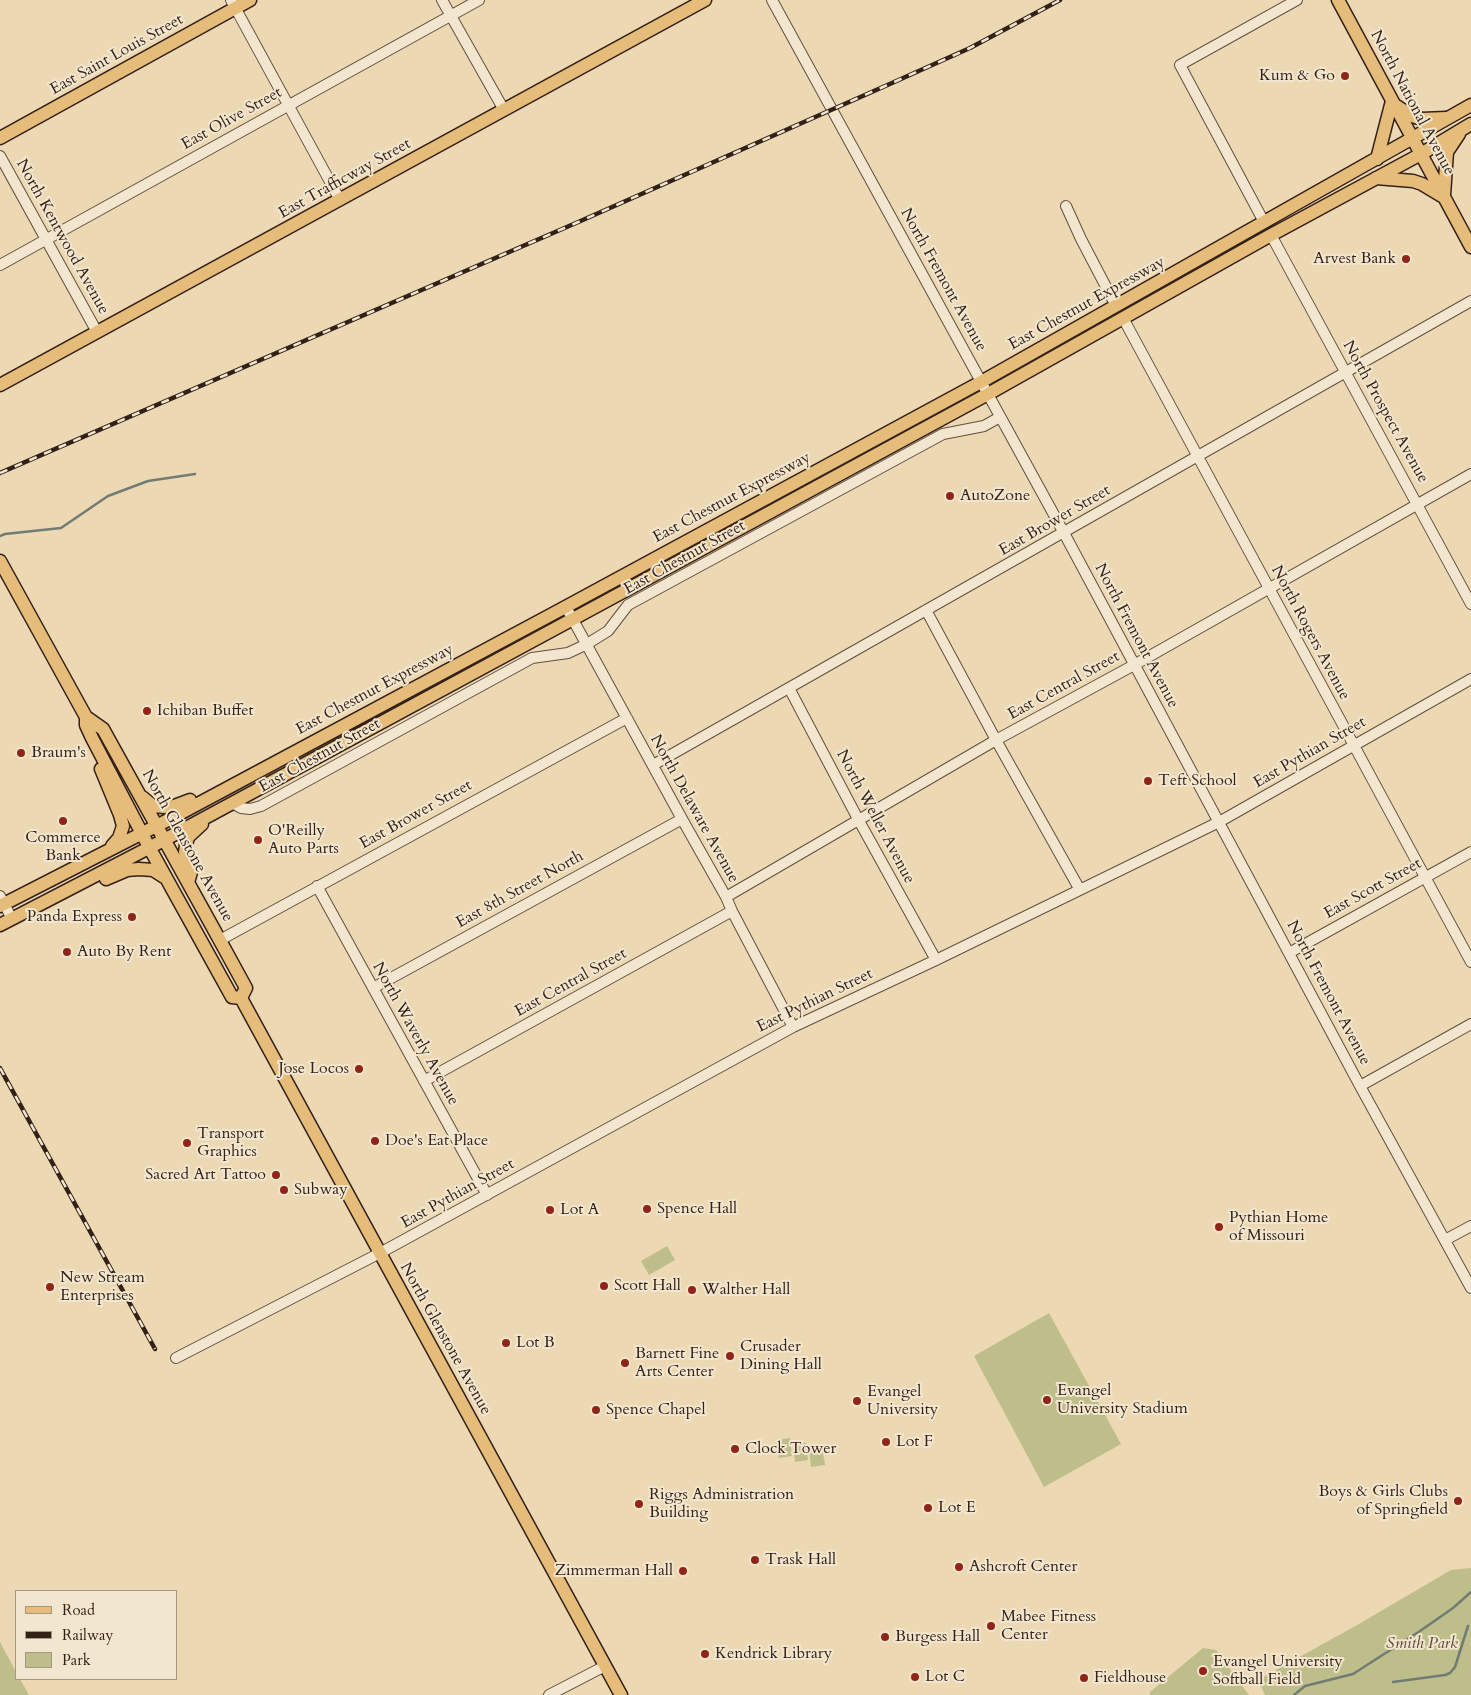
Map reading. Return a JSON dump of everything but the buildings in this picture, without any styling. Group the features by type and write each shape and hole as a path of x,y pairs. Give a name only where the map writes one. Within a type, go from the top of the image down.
{"main road":[{"name":"East Saint Louis Street","path":"0,138 233,4 250,0"},
{"name":"East Trafficway Street","path":"0,384 705,0"},
{"name":"North National Avenue","path":"1340,1 1471,247"},
{"path":"1377,159 1393,103 1412,116 1422,119 1449,118"},
{"name":"East Chestnut Expressway","path":"1,902 156,826 981,382 1471,105"},
{"name":"East Chestnut Expressway","path":"0,925 164,840 988,394 1271,235 1421,154 1468,126"},
{"path":"1376,178 1413,181 1422,184 1444,198 1447,152 1456,138 1468,126"},
{"name":"North Glenstone Avenue","path":"0,561 86,716 103,729 220,940 246,988 241,998"},
{"name":"North Glenstone Avenue","path":"86,716 86,725 92,738 168,882 232,997 241,998"},
{"path":"92,738 98,762 123,826 120,838 107,851"},
{"path":"137,791 153,806 174,806 188,801 284,751 307,745"},
{"path":"188,882 191,872 185,852 188,837 217,811"},
{"path":"12,919 30,915 127,870 153,870 160,873 168,882"},
{"name":"North Glenstone Avenue","path":"241,998 621,1695"}],"street":[{"path":"442,0 504,110"},
{"name":"East Olive Street","path":"0,265 479,0"},
{"name":"North Fremont Avenue","path":"772,0 1064,533 1360,1086 1471,1288"},
{"path":"1264,222 1180,65 1297,0"},
{"path":"233,4 340,200"},
{"name":"North Kentwood Avenue","path":"0,156 97,332"},
{"path":"1066,206 1116,306"},
{"name":"North Prospect Avenue","path":"1271,235 1471,604"},
{"name":"East Brower Street","path":"653,765 1471,301"},
{"name":"North Rogers Avenue","path":"1123,318 1471,962"},
{"name":"East Chestnut Street","path":"232,803 241,808 250,809 261,806 532,658 568,653 587,644 608,631 628,605 944,434 984,426 1000,417"},
{"name":"East Central Street","path":"726,896 996,740 1134,665 1471,474"},
{"name":"North Delaware Avenue","path":"566,607 726,896 793,1027"},
{"path":"926,610 1080,890"},
{"name":"East Pythian Street","path":"176,1358 380,1254 793,1027 936,960 1219,822 1471,680"},
{"name":"North Weller Avenue","path":"789,688 858,819 936,960"},
{"name":"East Brower Street","path":"220,940 627,718"},
{"name":"East 8th Street North","path":"373,988 682,819"},
{"name":"East Scott Street","path":"1289,953 1471,852"},
{"name":"North Waverly Avenue","path":"317,886 487,1195"},
{"path":"1,902 12,919"},
{"name":"East Central Street","path":"424,1081 732,911"},
{"path":"1360,1086 1471,1024"},
{"path":"1445,1240 1471,1226"},
{"path":"549,1695 605,1666"}],"green space":[{"path":"667,1246 675,1260 649,1275 641,1261"},
{"name":"Evangel University Stadium","path":"1049,1313 1121,1444 1044,1487 974,1356"},
{"path":"790,1438 792,1456 779,1458 776,1440"},
{"path":"806,1443 808,1460 795,1462 793,1445"},
{"path":"822,1447 825,1465 811,1467 809,1449"},
{"name":"Smith Park","path":"1471,1568 1471,1695 1265,1695 1258,1680 1451,1570"},
{"path":"0,1642 15,1670 15,1680 21,1680 29,1695 0,1695"},
{"name":"Evangel University Softball Field","path":"1203,1648 1216,1650 1249,1695 1150,1695 1150,1692"}],"waterway":[{"path":"0,536 61,528 108,496 148,481 195,474"},
{"path":"1294,1695 1305,1686 1353,1674 1420,1631 1453,1608 1471,1592"},
{"path":"1393,1682 1450,1673 1455,1667 1468,1626"}],"railway":[{"path":"0,473 576,223 892,83 970,48 1060,0"},
{"path":"0,1068 155,1349"}],"place":[{"name":"Kum & Go","path":"1345,76"},
{"name":"Arvest Bank","path":"1406,259"},
{"name":"AutoZone","path":"950,496"},
{"name":"Ichiban Buffet","path":"147,711"},
{"name":"Braum's","path":"21,753"},
{"name":"Teft School","path":"1148,781"},
{"name":"Commerce Bank","path":"63,821"},
{"name":"O'Reilly Auto Parts","path":"258,840"},
{"name":"Panda Express","path":"132,917"},
{"name":"Auto By Rent","path":"67,952"},
{"name":"Jose Locos","path":"359,1069"},
{"name":"Doe's Eat Place","path":"375,1141"},
{"name":"Transport Graphics","path":"187,1143"},
{"name":"Sacred Art Tattoo","path":"276,1175"},
{"name":"Subway","path":"284,1190"},
{"name":"Spence Hall","path":"647,1209"},
{"name":"Lot A","path":"550,1210"},
{"name":"Pythian Home of Missouri","path":"1219,1227"},
{"name":"Scott Hall","path":"604,1286"},
{"name":"New Stream Enterprises","path":"50,1287"},
{"name":"Walther Hall","path":"692,1290"},
{"name":"Lot B","path":"506,1343"},
{"name":"Crusader Dining Hall","path":"730,1356"},
{"name":"Barnett Fine Arts Center","path":"625,1363"},
{"name":"Evangel University Stadium","path":"1047,1400"},
{"name":"Evangel University","path":"857,1401"},
{"name":"Spence Chapel","path":"596,1410"},
{"name":"Lot F","path":"886,1442"},
{"name":"Clock Tower","path":"735,1449"},
{"name":"Boys & Girls Clubs of Springfield","path":"1458,1501"},
{"name":"Riggs Administration Building","path":"639,1504"},
{"name":"Lot E","path":"928,1508"},
{"name":"Trask Hall","path":"755,1560"},
{"name":"Ashcroft Center","path":"959,1567"},
{"name":"Zimmerman Hall","path":"683,1571"},
{"name":"Mabee Fitness Center","path":"991,1626"},
{"name":"Burgess Hall","path":"885,1637"},
{"name":"Kendrick Library","path":"705,1654"},
{"name":"Evangel University Softball Field","path":"1203,1671"},
{"name":"Lot C","path":"915,1677"},
{"name":"Fieldhouse","path":"1084,1678"}]}
